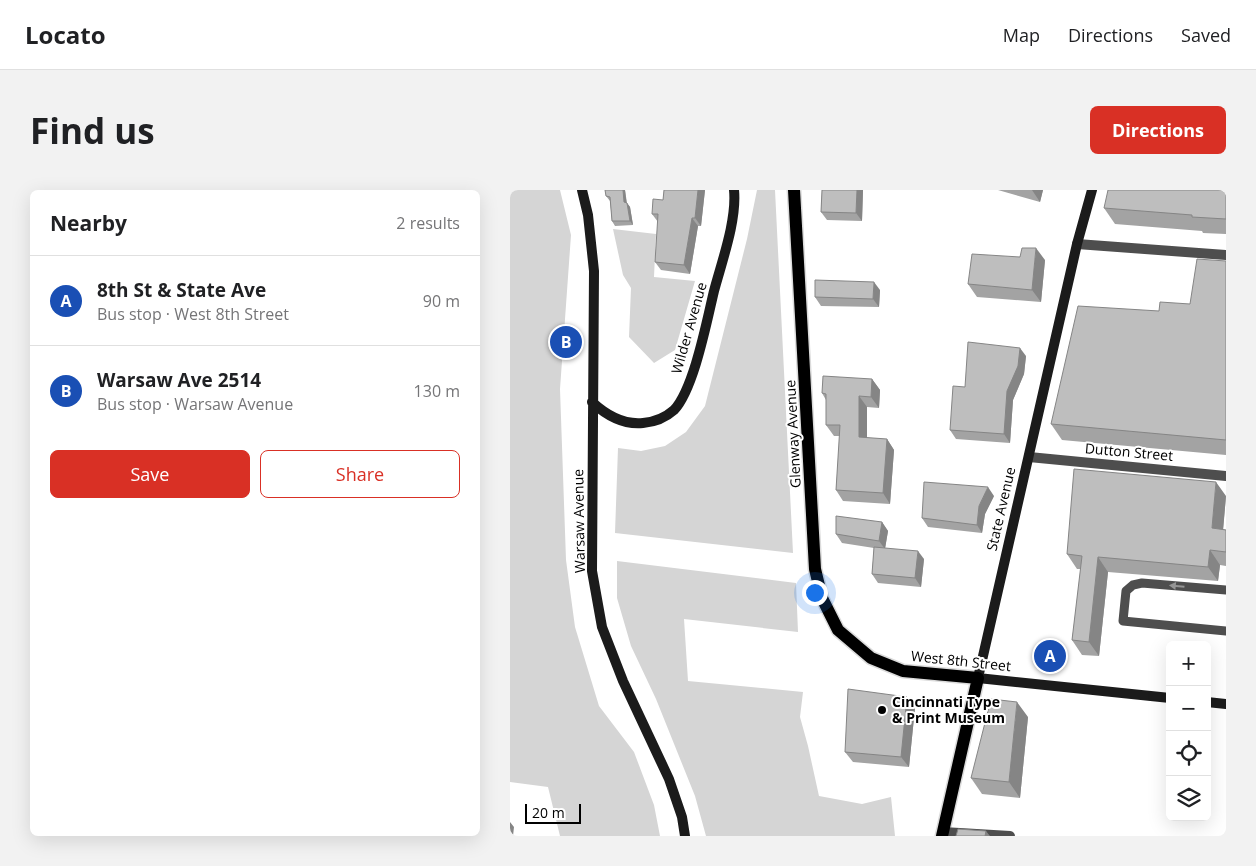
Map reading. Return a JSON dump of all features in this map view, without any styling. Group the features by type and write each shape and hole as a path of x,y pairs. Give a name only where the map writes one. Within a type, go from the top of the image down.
{"main road":[{"name":"Warsaw Avenue","path":"582,190 588,214 594,271 592,571 602,627 623,682 669,779 682,817 686,836"},
{"name":"Wilder Avenue","path":"592,402 603,413 634,424 648,423 663,418 674,409 684,392 697,358 733,215 734,190"},
{"name":"Glenway Avenue","path":"794,190 815,569 822,598 838,630 871,658"},
{"name":"State Avenue","path":"942,834 1077,244 1092,190"},
{"name":"West 8th Street","path":"871,658 903,671 1166,698"},
{"path":"1211,702 1226,704"}],"street":[{"path":"1077,244 1226,255"},
{"name":"Dutton Street","path":"1028,457 1226,476"},
{"path":"942,834 1010,836"}],"lane":[{"path":"1226,590 1142,583 1133,584 1126,591 1123,621 1226,631"}],"shaded area":[{"path":"510,190 560,190 571,235 560,389 566,560 575,627 599,706 634,752 654,805 660,836 560,836 548,787 510,782"},
{"path":"757,190 775,190 793,553 615,533 618,448 641,451 665,446 686,432 705,406 747,239"},
{"path":"613,229 656,234 654,277 695,281 675,350 654,363 629,337 631,288 623,275"},
{"path":"617,561 796,583 798,632 684,619 688,681 803,692 800,717 819,796 862,804 891,797 895,836 706,836 695,796 656,699 631,646 617,598"}],"building":[{"path":"605,190 623,190 624,202 627,203 630,221 612,221 610,197 606,196"},
{"path":"664,190 698,190 695,218 692,218 684,265 655,262 658,214 652,214 653,199 663,200"},
{"path":"822,190 857,190 856,213 821,212"},
{"path":"1108,190 1226,190 1226,219 1104,208"},
{"path":"1022,248 1036,248 1032,290 968,284 972,254 1020,257"},
{"path":"1197,259 1226,261 1226,440 1051,424 1078,306 1159,311 1160,302 1190,304"},
{"path":"815,280 874,282 873,299 815,297"},
{"path":"968,342 1020,348 1018,366 1007,391 1004,434 950,430 953,386 965,387"},
{"path":"823,376 872,379 871,397 859,396 859,437 887,439 883,493 836,490 840,425 826,425 826,394 822,393"},
{"path":"1074,469 1216,482 1212,528 1226,530 1226,552 1210,550 1208,567 1098,557 1089,642 1072,640 1082,556 1067,554"},
{"path":"924,482 988,487 979,506 977,525 922,518"},
{"path":"836,516 882,522 879,541 836,534"},
{"path":"874,547 918,551 915,578 872,574"},
{"path":"848,689 907,697 901,757 845,752"},
{"path":"991,699 1017,702 1009,782 971,778"},
{"path":"958,829 986,831 985,836 956,836"}],"place":[{"name":"Warsaw Ave 2514","path":"566,342"},
{"name":"8th St & State Ave","path":"1050,656"},
{"name":"Cincinnati Type & Print Museum","path":"882,710"}]}
